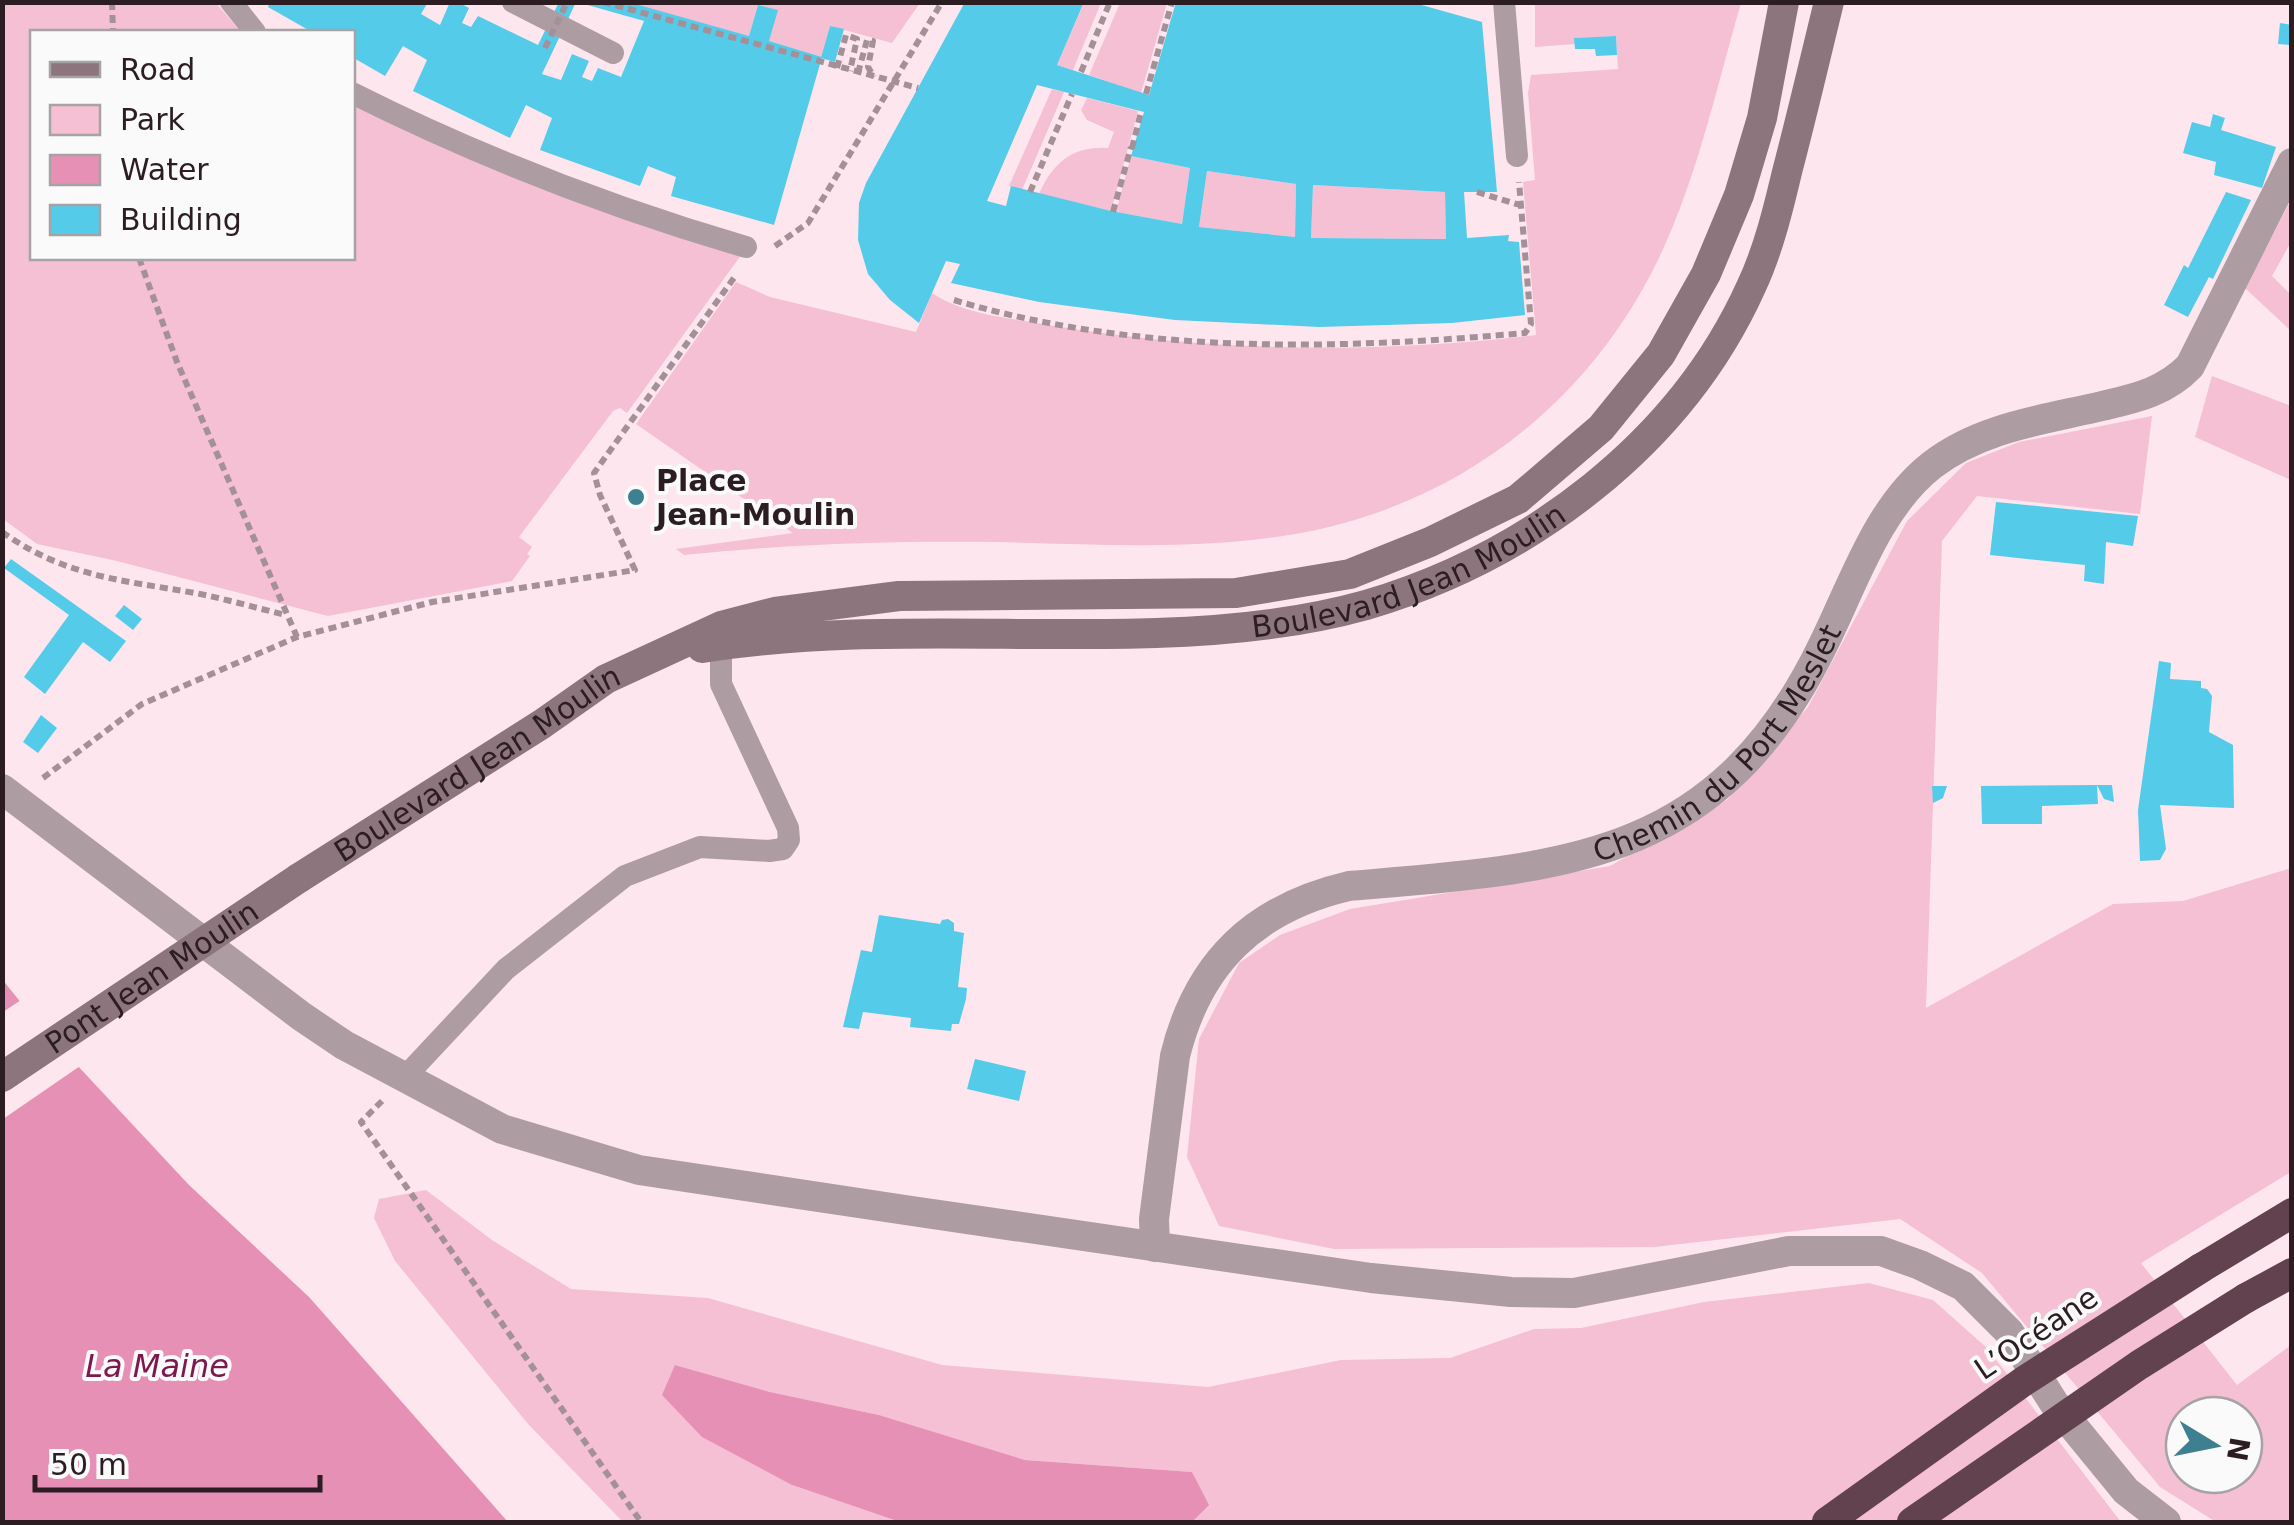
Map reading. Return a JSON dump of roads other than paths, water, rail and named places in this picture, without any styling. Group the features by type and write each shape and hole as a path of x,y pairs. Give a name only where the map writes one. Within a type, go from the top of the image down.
{"highway":[{"name":"L’Océane","path":"1827,1522 2024,1381 2292,1213"},
{"path":"1912,1522 2139,1365 2292,1273"}],"main road":[{"name":"Boulevard Jean Moulin","path":"299,878 606,679 721,626 776,612 898,596 1236,593 1350,574 1430,542 1518,499 1601,428 1661,354 1706,274 1739,194 1762,118 1784,2"},
{"name":"Boulevard Jean Moulin","path":"660,655 775,637 1156,633 1275,624 1366,604 1445,575 1530,533 1620,466 1679,404 1719,350 1753,284 1777,211 1828,2"},
{"name":"Pont Jean Moulin","path":"2,1077 299,878"}],"street":[{"name":"Chemin du Port Meslet","path":"1155,1247 1154,1219 1181,1030 1204,982 1242,937 1266,918 1320,893 1348,886 1552,863 1589,854 1661,827 1694,807 1755,754 1781,722 1803,687 1888,514 1929,468 1978,438 2006,428 2153,393 2167,387 2190,366 2292,163"},
{"path":"2,789 344,1045 502,1130 638,1170 1389,1280 1511,1292 1574,1293 1789,1251 1881,1252 1920,1265 1963,1286 2009,1332 2054,1404 2126,1490 2166,1522"}],"lane":[{"path":"231,2 253,30"},
{"path":"512,2 613,53"},
{"path":"1504,2 1517,156"},
{"path":"355,94 527,174 751,257"},
{"path":"404,1078 506,969 625,876 700,847 769,851 782,849 789,840 788,828 721,684 721,645"}],"water":[{"name":"La Maine","path":"2,979 34,1019 189,1185 309,1297 508,1522 3,1522"},
{"path":"675,1365 770,1392 879,1415 1025,1460 1192,1472 1209,1505 1192,1522 900,1522 792,1485 702,1437 662,1395"}],"place":[{"name":"Place Jean-Moulin","path":"636,497"}]}
